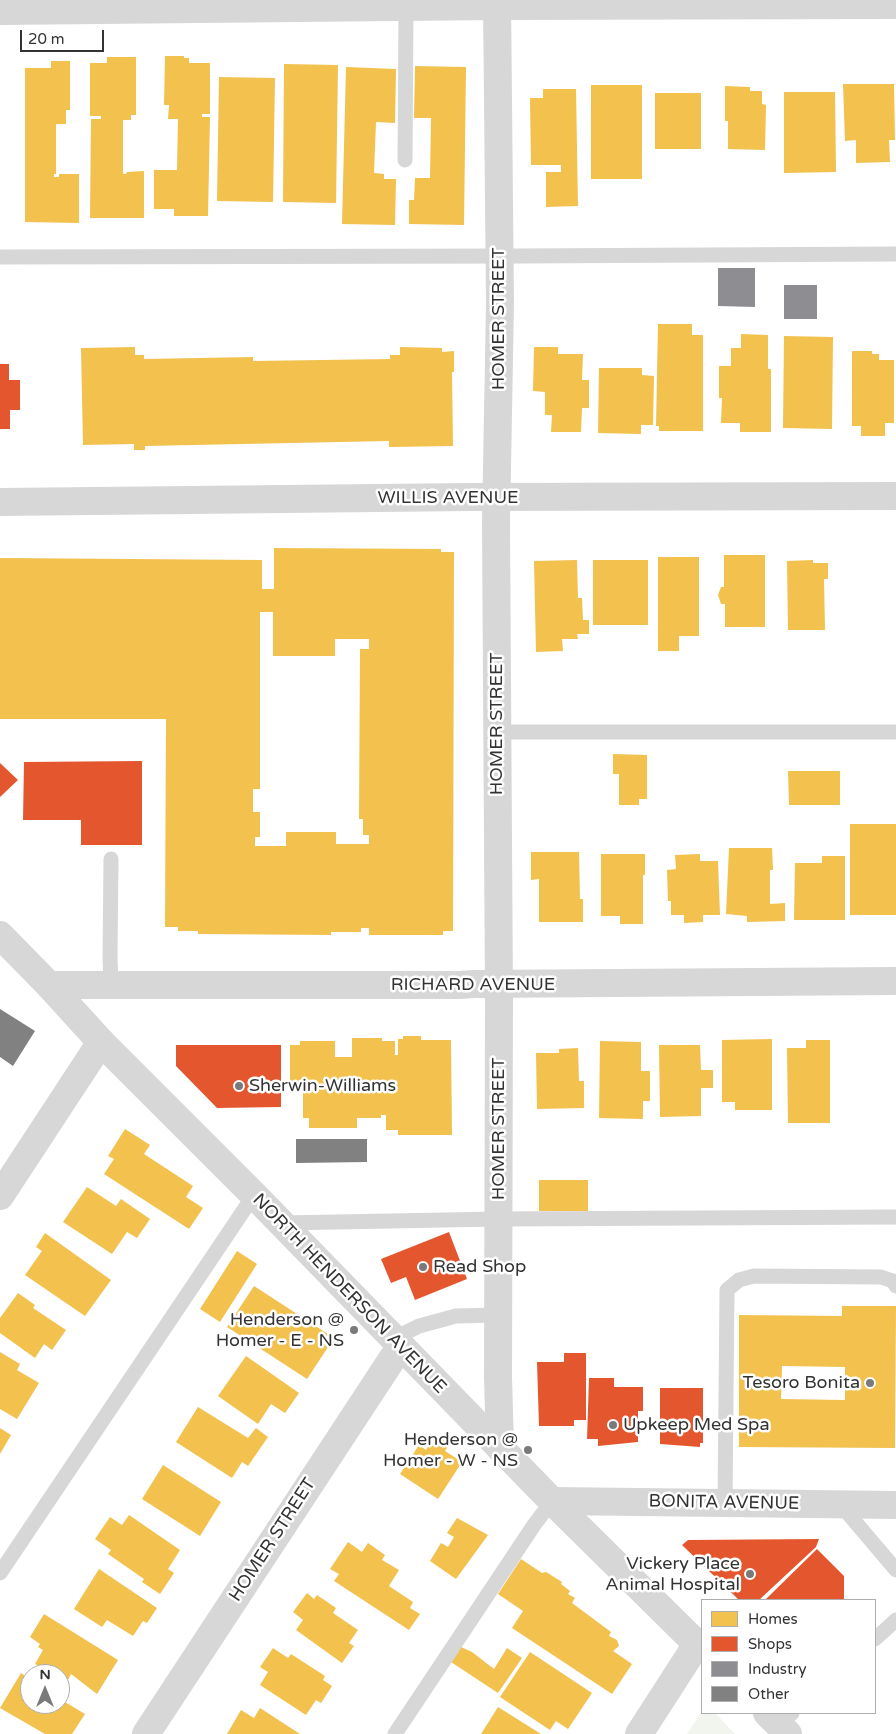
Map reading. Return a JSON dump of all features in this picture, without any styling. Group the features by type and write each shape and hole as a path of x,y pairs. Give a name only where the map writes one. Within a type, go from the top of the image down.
{"street":[{"path":"0,10 406,7 498,3 896,6"},
{"name":"HOMER STREET","path":"498,3 500,256 496,498 498,1376 500,1448"},
{"name":"WILLIS AVENUE","path":"0,502 896,496"},
{"name":"NORTH HENDERSON AVENUE","path":"0,934 101,1042 254,1195 552,1501 700,1647"},
{"name":"RICHARD AVENUE","path":"49,985 896,981"},
{"path":"0,1196 101,1042"},
{"name":"HOMER STREET","path":"146,1734 397,1343"},
{"name":"BONITA AVENUE","path":"552,1501 896,1505"},
{"path":"639,1734 700,1647"}],"lane":[{"path":"405,160 406,7"},
{"path":"0,257 896,254"},
{"path":"497,732 896,732"},
{"path":"111,859 111,985"},
{"path":"0,1573 254,1195"},
{"path":"279,1222 896,1217"},
{"path":"725,1503 727,1290 739,1280 754,1276 881,1277 893,1281 896,1286"},
{"path":"397,1343 419,1326 456,1316 499,1316"},
{"path":"395,1734 534,1525 552,1501"},
{"path":"840,1504 896,1570"},
{"path":"876,1638 896,1620"}],"shaded area":[{"path":"701,1713 716,1714 735,1734 687,1734"}],"building: Homes":[{"path":"165,56 184,56 184,58 189,58 189,63 210,63 210,114 202,114 202,117 210,117 208,216 174,216 174,209 154,209 154,170 177,170 178,119 168,119 169,105 164,105"},
{"path":"107,57 136,57 136,115 131,115 131,120 123,120 123,174 144,171 144,218 90,218 91,119 101,119 101,116 90,116 90,63 107,63"},
{"path":"51,61 70,61 70,110 66,110 66,124 56,124 56,174 54,174 54,177 59,177 59,174 79,174 79,223 25,222 25,68 51,68"},
{"path":"284,64 338,65 336,203 283,202"},
{"path":"415,66 466,67 464,225 409,224 409,200 414,200 415,178 430,178 431,118 414,118"},
{"path":"346,67 396,69 395,123 376,122 374,173 384,174 384,179 396,179 395,225 342,224"},
{"path":"219,77 275,78 273,202 217,201"},
{"path":"843,84 894,84 895,140 889,140 890,162 856,163 856,140 845,141"},
{"path":"591,85 642,85 642,179 591,179"},
{"path":"725,86 750,87 750,91 762,91 762,104 766,105 765,150 728,149 728,121 725,121"},
{"path":"543,89 576,89 578,206 546,207 546,172 561,172 561,165 531,165 530,98 543,98"},
{"path":"784,92 835,92 836,172 784,173"},
{"path":"655,93 701,93 701,149 655,149"},
{"path":"658,324 692,324 692,335 703,335 703,431 659,431 659,426 656,426"},
{"path":"741,334 768,335 768,369 771,369 771,432 740,432 740,423 721,423 722,398 719,398 719,366 731,366 731,348 741,348"},
{"path":"784,336 833,337 832,429 783,428"},
{"path":"135,347 135,355 144,355 144,359 253,357 253,361 390,359 390,355 400,355 400,347 442,348 442,352 454,351 454,372 452,372 453,446 389,447 389,441 145,446 145,450 134,450 134,444 83,445 81,348"},
{"path":"534,347 558,347 558,354 583,354 582,380 589,380 589,408 582,408 581,432 551,432 552,415 545,415 545,392 533,391"},
{"path":"852,351 872,351 872,354 879,354 879,360 894,360 894,423 885,423 885,436 861,436 861,426 852,426"},
{"path":"599,368 642,368 642,375 654,376 653,425 641,425 641,434 598,433"},
{"path":"274,548 441,549 441,552 454,552 453,931 443,931 443,935 369,935 369,928 361,928 361,932 331,932 331,935 198,934 198,931 178,931 178,927 165,927 166,719 0,719 0,558 262,560 262,589 274,589","holes":["260,612 273,612 273,656 335,656 335,639 369,639 369,649 360,649 359,819 363,819 363,835 369,835 369,844 336,844 336,832 286,832 286,846 255,846 255,837 260,837 260,812 253,812 253,789 260,789"]},
{"path":"724,555 765,555 765,627 725,627 725,604 721,604 718,595 721,587 724,587"},
{"path":"658,557 699,557 699,636 679,636 679,651 658,651"},
{"path":"577,560 578,598 582,598 583,620 589,620 589,634 577,634 578,639 562,639 563,651 536,652 534,561"},
{"path":"593,560 648,560 648,625 593,625"},
{"path":"813,560 813,563 828,563 828,579 824,579 825,630 788,630 787,561"},
{"path":"613,754 647,755 647,799 639,799 639,805 619,805 619,774 613,774"},
{"path":"788,771 840,771 840,805 789,805"},
{"path":"850,824 896,824 896,915 850,915"},
{"path":"729,848 772,848 773,870 770,870 770,904 785,903 785,921 747,922 747,916 726,914"},
{"path":"531,852 579,852 580,899 583,899 583,922 539,922 539,879 531,880"},
{"path":"601,854 645,854 643,924 620,924 620,916 601,916"},
{"path":"700,854 700,861 718,861 720,915 703,915 703,922 684,923 684,915 671,915 671,901 668,901 667,870 676,869 675,855"},
{"path":"822,856 845,856 845,920 794,920 795,863 822,863"},
{"path":"403,1036 421,1036 421,1040 451,1040 452,1135 398,1135 398,1130 386,1130 386,1115 381,1115 381,1118 357,1118 357,1128 309,1128 309,1118 303,1118 303,1084 290,1084 290,1045 300,1045 300,1041 335,1041 335,1057 352,1057 352,1038 382,1038 382,1041 395,1041 395,1055 398,1055 398,1039 403,1039"},
{"path":"772,1039 772,1110 735,1110 735,1102 722,1102 722,1040"},
{"path":"806,1040 830,1040 830,1123 788,1123 787,1048 806,1048"},
{"path":"600,1041 641,1042 641,1071 650,1071 650,1101 643,1101 643,1119 599,1118"},
{"path":"659,1045 700,1045 701,1070 713,1070 713,1088 701,1088 701,1116 660,1117"},
{"path":"578,1048 579,1081 584,1081 584,1108 537,1109 536,1053 559,1053 559,1049"},
{"path":"125,1129 150,1145 144,1154 193,1186 186,1197 203,1208 189,1229 104,1174 114,1159 108,1156"},
{"path":"539,1180 588,1180 588,1211 539,1211"},
{"path":"87,1187 116,1206 121,1199 150,1219 137,1238 127,1232 112,1254 63,1222"},
{"path":"45,1233 111,1280 85,1316 25,1275 42,1251 36,1247"},
{"path":"237,1251 257,1264 220,1322 200,1309"},
{"path":"254,1286 334,1338 307,1379 227,1327"},
{"path":"18,1293 35,1305 33,1308 66,1330 52,1350 44,1344 35,1358 0,1333 0,1318"},
{"name":"Tesoro Bonita","path":"842,1306 896,1306 895,1448 739,1447 739,1315 842,1316","holes":["782,1366 845,1367 845,1400 781,1399"]},
{"path":"0,1352 20,1364 17,1370 39,1383 17,1419 0,1409"},
{"path":"246,1356 299,1393 285,1413 271,1404 258,1424 218,1396"},
{"path":"198,1407 248,1438 256,1428 268,1437 248,1466 242,1462 232,1478 176,1442"},
{"path":"0,1428 11,1435 0,1454"},
{"path":"435,1434 450,1443 445,1451 462,1462 438,1499 400,1474 419,1445 426,1450"},
{"path":"163,1465 221,1502 200,1536 142,1499"},
{"path":"129,1515 180,1550 168,1569 174,1573 160,1594 142,1582 144,1579 108,1554 111,1550 95,1539 110,1517 122,1525"},
{"path":"457,1518 488,1535 456,1579 430,1561 441,1543 448,1547 454,1537 447,1533"},
{"path":"348,1542 362,1552 368,1543 385,1555 382,1560 399,1570 389,1586 413,1602 410,1608 420,1614 409,1630 334,1581 339,1574 330,1569"},
{"path":"521,1559 542,1573 546,1572 562,1582 561,1584 570,1591 568,1594 575,1598 572,1603 611,1632 609,1636 617,1640 619,1646 613,1651 632,1664 612,1694 512,1628 523,1611 498,1594"},
{"path":"99,1569 157,1608 147,1623 143,1621 133,1636 107,1620 102,1627 74,1609"},
{"path":"307,1593 314,1599 317,1595 336,1608 333,1613 358,1630 349,1643 354,1646 342,1663 296,1630 303,1620 293,1612"},
{"path":"44,1614 118,1660 97,1694 71,1674 70,1676 70,1664 35,1664 43,1650 38,1647 40,1644 30,1637"},
{"path":"461,1647 472,1652 494,1669 507,1648 522,1658 498,1693 451,1662"},
{"path":"273,1648 288,1658 291,1654 325,1676 323,1680 332,1686 321,1703 316,1700 306,1715 260,1685 268,1672 260,1667"},
{"path":"530,1652 592,1693 568,1729 556,1721 550,1730 500,1697"},
{"path":"20,1675 20,1714 70,1714 70,1705 85,1714 72,1734 45,1734 0,1708"},
{"path":"498,1707 541,1734 481,1734"},
{"path":"260,1708 300,1734 227,1734 241,1710 254,1718"}],"building: Shops":[{"path":"0,364 9,364 9,380 20,380 20,410 10,410 10,429 0,429"},
{"path":"142,761 142,845 81,845 81,820 23,820 24,762"},
{"path":"0,763 18,780 0,797"},
{"name":"Sherwin-Williams","path":"176,1045 281,1045 281,1107 217,1108 176,1066"},
{"name":"Read Shop","path":"449,1232 467,1279 415,1300 406,1277 391,1283 381,1259"},
{"path":"564,1353 586,1353 586,1420 574,1420 574,1426 539,1426 537,1362 564,1362"},
{"name":"Upkeep Med Spa","path":"589,1378 614,1378 614,1387 643,1387 643,1411 638,1411 638,1442 598,1446 598,1439 587,1439"},
{"path":"660,1388 703,1388 703,1443 700,1443 700,1447 660,1444"},
{"name":"Vickery Place Animal Hospital","path":"819,1539 816,1547 760,1599 738,1599 682,1545 688,1540"},
{"path":"817,1549 844,1576 844,1599 766,1599"}],"building: Industry":[{"path":"718,268 755,268 755,307 718,306"},
{"path":"784,285 817,285 817,319 784,319"}],"building: Other":[{"path":"0,1009 35,1031 13,1066 0,1057"},
{"path":"296,1139 367,1139 367,1162 296,1163"}],"place":[{"name":"Sherwin-Williams","path":"239,1086"},
{"name":"Read Shop","path":"423,1267"},
{"name":"Henderson @ Homer - E - NS","path":"354,1330"},
{"name":"Tesoro Bonita","path":"870,1383"},
{"name":"Upkeep Med Spa","path":"613,1425"},
{"name":"Henderson @ Homer - W - NS","path":"528,1450"},
{"name":"Vickery Place Animal Hospital","path":"750,1574"}]}
